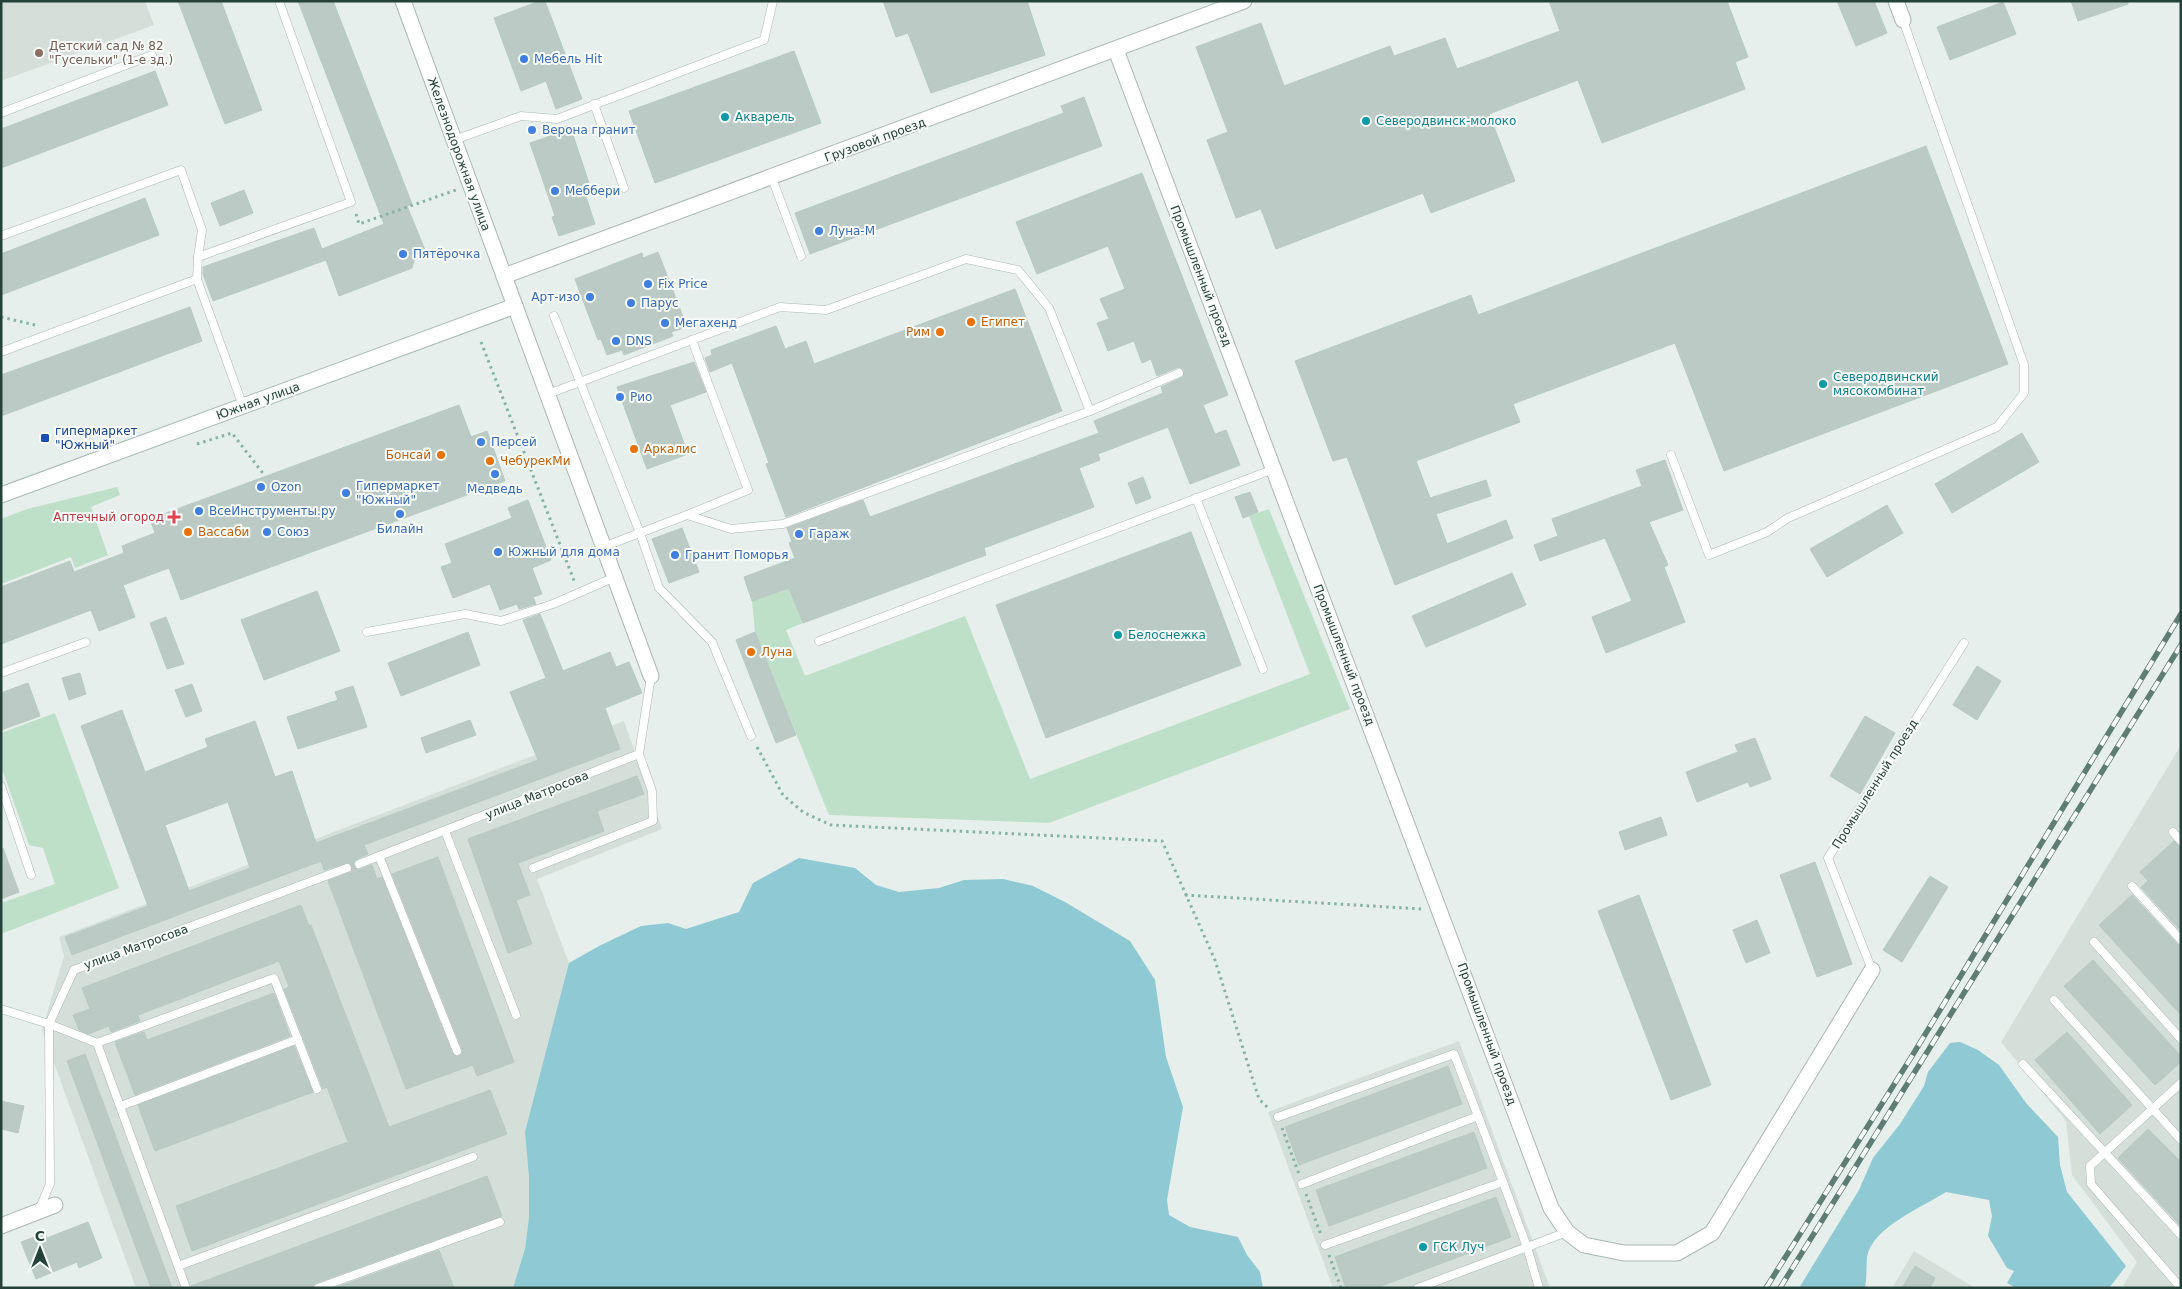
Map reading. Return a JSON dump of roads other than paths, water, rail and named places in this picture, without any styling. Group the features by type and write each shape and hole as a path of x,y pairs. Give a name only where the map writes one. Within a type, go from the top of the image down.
{"street":[{"name":"Железнодорожная улица","path":"403,1 548,394 602,547 615,577 651,676"},
{"path":"1896,1 1903,20"},
{"name":"Грузовой проезд","path":"504,276 1116,50 1235,3"},
{"name":"Промышленный проезд","path":"1116,50 1552,1208 1568,1232 1584,1245 1624,1253 1677,1253 1712,1233 1872,970"},
{"name":"Южная улица","path":"1,496 515,306"},
{"path":"1,1226 55,1205"}],"lane":[{"path":"198,257 351,202 279,1"},
{"path":"454,140 521,116 557,119 764,40 773,1"},
{"path":"1671,455 1709,555 1767,532 1788,518 1997,427 2024,393 2024,365 1903,20"},
{"path":"1,113 152,55"},
{"path":"594,104 624,188"},
{"path":"1,236 181,170 202,230 197,280 243,406"},
{"path":"772,178 801,256"},
{"path":"548,394 780,307 826,310 966,259 1018,270 1049,308 1090,411"},
{"path":"1,352 197,280"},
{"path":"554,316 640,533 659,588 712,642 751,736"},
{"path":"602,547 748,490 692,340"},
{"path":"687,515 731,529 783,524 1090,411 1179,373"},
{"path":"819,641 1274,469"},
{"path":"1196,498 1263,670"},
{"path":"367,632 465,614 501,620 553,604 615,577"},
{"path":"1,673 86,642"},
{"name":"Промышленный проезд","path":"1872,970 1828,858 1964,644"},
{"path":"533,868 654,821 652,791 639,754 651,676"},
{"name":"улица Матросова","path":"359,864 639,754"},
{"path":"1,786 32,875"},
{"path":"445,831 516,1016"},
{"path":"2173,832 2181,841"},
{"path":"379,856 457,1051"},
{"name":"улица Матросова","path":"39,1212 50,1184 49,1024 74,970 347,868"},
{"path":"2132,886 2181,940"},
{"path":"2094,942 2181,1039"},
{"path":"1,1009 49,1024 97,1043 274,978 317,1089"},
{"path":"2054,1000 2181,1140"},
{"path":"121,1106 298,1039"},
{"path":"97,1043 186,1288"},
{"path":"1278,1116 1454,1054 1527,1247 1539,1288"},
{"path":"2023,1064 2181,1234"},
{"path":"2181,1083 2090,1166 2091,1184 2181,1288"},
{"path":"1302,1184 1478,1116"},
{"path":"178,1266 473,1157"},
{"path":"1325,1245 1502,1182"},
{"path":"318,1288 500,1222"},
{"path":"1418,1288 1568,1232"}],"water":[{"path":"799,858 855,868 876,885 899,892 939,888 964,880 1003,879 1033,886 1065,902 1130,941 1155,980 1166,1057 1183,1107 1167,1200 1169,1215 1190,1227 1238,1237 1247,1255 1260,1272 1263,1288 513,1288 525,1249 529,1217 529,1177 525,1132 569,963 641,926 668,923 686,929 739,912 753,883"},
{"path":"1960,1042 1978,1050 1999,1065 2026,1103 2058,1137 2060,1165 2067,1192 2126,1266 2109,1288 2016,1288 2007,1283 2014,1271 2007,1268 1988,1236 1992,1216 1989,1200 1946,1192 1900,1219 1878,1236 1871,1246 1867,1257 1865,1288 1799,1288 1859,1190 1873,1158 1900,1124 1924,1086 1928,1072 1950,1043"}],"railway":[{"path":"1766,1288 1912,1056 2181,614"},
{"path":"1780,1288 2181,645"}],"place":[{"name":"Детский сад № 82 \"Гусельки\" (1-е зд.)","path":"39,53"},
{"name":"Мебель Hit","path":"524,59"},
{"name":"Акварель","path":"725,117"},
{"name":"Северодвинск-молоко","path":"1366,121"},
{"name":"Верона гранит","path":"532,130"},
{"name":"Меббери","path":"555,191"},
{"name":"Луна-М","path":"819,231"},
{"name":"Пятёрочка","path":"403,254"},
{"name":"Fix Price","path":"648,284"},
{"name":"Арт-изо","path":"590,297"},
{"name":"Парус","path":"631,303"},
{"name":"Египет","path":"971,322"},
{"name":"Мегахенд","path":"665,323"},
{"name":"Рим","path":"940,332"},
{"name":"DNS","path":"616,341"},
{"name":"Северодвинский мясокомбинат","path":"1823,384"},
{"name":"Рио","path":"620,397"},
{"name":"гипермаркет \"Южный\"","path":"45,438"},
{"name":"Персей","path":"481,442"},
{"name":"Аркалис","path":"634,449"},
{"name":"Бонсай","path":"441,455"},
{"name":"ЧебурекМи","path":"490,461"},
{"name":"Медведь","path":"495,474"},
{"name":"Ozon","path":"261,487"},
{"name":"Гипермаркет \"Южный\"","path":"346,493"},
{"name":"ВсеИнструменты.ру","path":"199,511"},
{"name":"Билайн","path":"400,514"},
{"name":"Аптечный огород","path":"174,517"},
{"name":"Вассаби","path":"188,532"},
{"name":"Союз","path":"267,532"},
{"name":"Гараж","path":"799,534"},
{"name":"Южный для дома","path":"498,552"},
{"name":"Гранит Поморья","path":"675,555"},
{"name":"Белоснежка","path":"1118,635"},
{"name":"Луна","path":"751,652"},
{"name":"ГСК Луч","path":"1423,1247"}]}
